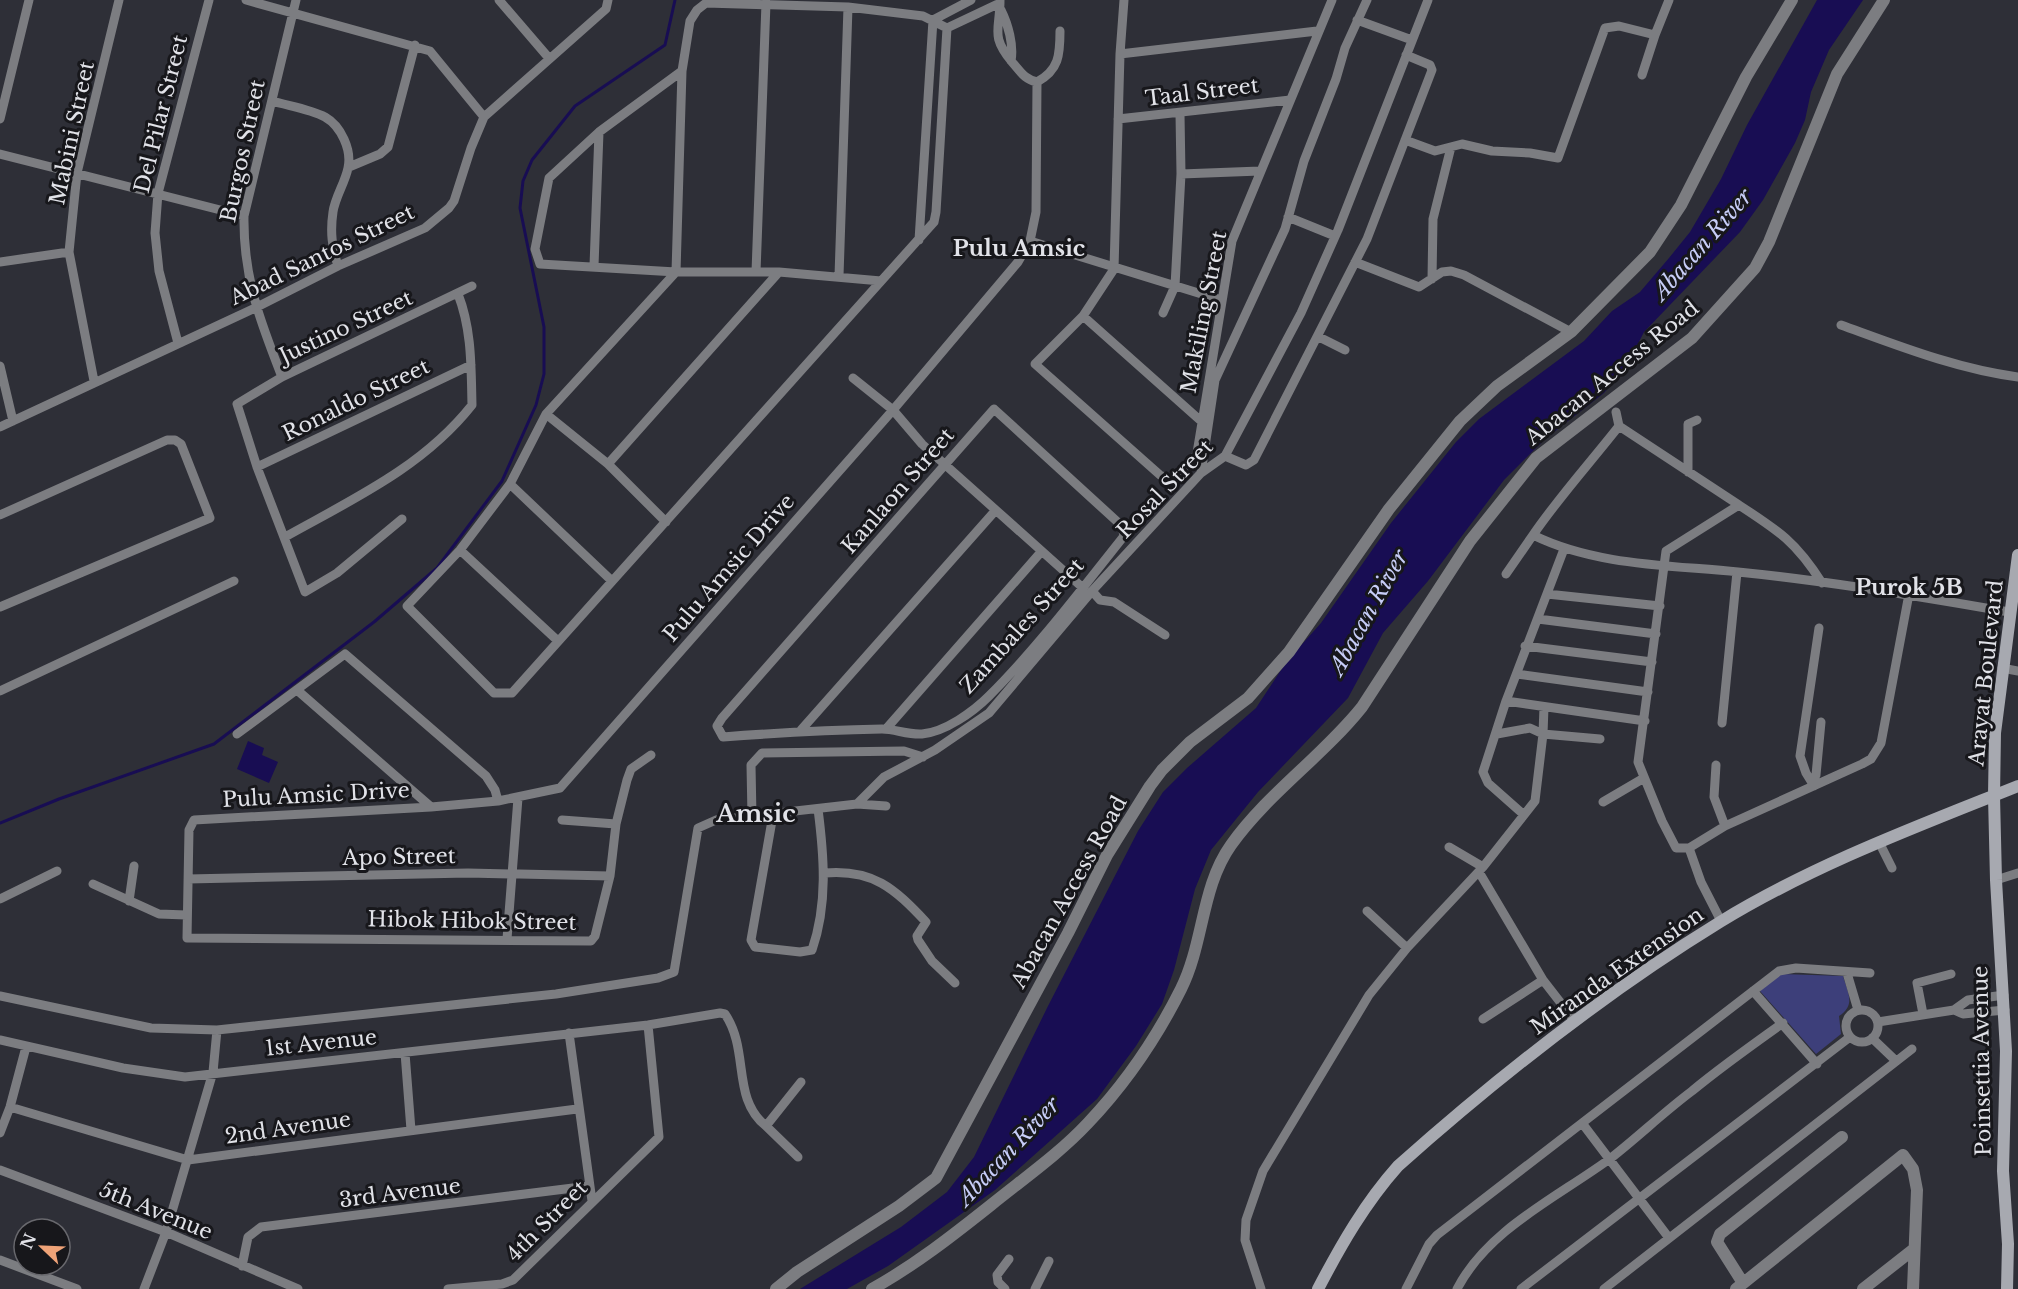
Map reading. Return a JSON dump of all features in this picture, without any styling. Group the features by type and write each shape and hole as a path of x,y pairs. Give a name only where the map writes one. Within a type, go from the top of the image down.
{"main road":[{"name":"Arayat Boulevard","path":"1994,795 1995,733 2018,555"},
{"name":"Miranda Extension","path":"1318,1289 1342,1243 1365,1208 1398,1166 1574,1020 1721,921 1825,867 2018,786"},
{"name":"Poinsettia Avenue","path":"1994,795 1996,880 2005,1010 2003,1171 2008,1244 2007,1289"}],"street":[{"path":"0,119 29,0"},
{"name":"Mabini Street","path":"94,381 69,252 77,173 119,0"},
{"name":"Del Pilar Street","path":"178,343 159,271 155,233 158,194 209,0"},
{"path":"246,0 430,51 484,117"},
{"name":"Burgos Street","path":"282,377 255,308 243,249 244,216 296,0"},
{"path":"499,0 548,57"},
{"path":"933,20 971,0"},
{"path":"1124,0 1120,54 1114,269 1083,316 1201,421"},
{"name":"Makiling Street","path":"1083,316 1035,364 1160,475 1177,480 1193,461 1232,241 1317,31 1332,0"},
{"path":"1201,474 1215,380 1285,229 1304,161 1357,20 1367,0"},
{"name":"Rosal Street","path":"857,804 884,777 922,757 989,713 1088,590 1201,474 1226,456 1301,313 1335,236 1428,0"},
{"path":"1642,75 1669,0"},
{"name":"Abacan Access Road","path":"776,1289 797,1272 899,1206 936,1178 1068,933 1101,864 1150,786 1190,742 1248,698 1282,660 1389,509 1474,406 1497,386 1571,332 1634,269 1670,224 1746,77 1792,0"},
{"name":"Abacan Access Road","path":"872,1289 924,1258 1029,1175 1088,1124 1113,1094 1156,1032 1180,990 1199,939 1212,882 1231,844 1362,707 1470,541 1536,458 1706,326 1759,262 1837,74 1884,0"},
{"name":"Abad Santos Street","path":"0,427 94,381 255,308 338,266 425,228 449,208 484,117 608,2"},
{"path":"706,3 848,7 923,16 947,28 934,222 512,693 494,693 407,606 460,550 510,484 546,414 676,272 682,71 690,21 697,10 706,3"},
{"path":"756,272 766,3"},
{"path":"947,28 1000,4"},
{"path":"1000,4 997,28 1004,54 1020,74 1037,82 1049,76 1057,66 1060,31"},
{"path":"959,6 967,18"},
{"path":"839,276 848,7"},
{"path":"919,240 933,20"},
{"path":"1357,20 1412,40"},
{"path":"1405,140 1435,151 1462,144 1492,151 1530,153 1558,158 1605,28 1619,26 1655,35"},
{"path":"1120,54 1317,31"},
{"path":"349,167 380,154 388,147 415,45"},
{"path":"1226,456 1246,465 1254,460 1355,262 1432,70 1430,65 1407,55"},
{"path":"682,71 599,132 549,178 535,249 540,264 676,272 778,272 882,281"},
{"name":"Pulu Amsic Drive","path":"188,879 189,830 194,820 199,818 430,807 498,801 555,790 564,784 893,410 1018,262 1030,241 1036,212 1037,82"},
{"name":"Taal Street","path":"1118,119 1180,114 1290,100"},
{"path":"272,101 324,116 334,124 346,146 349,167 333,208 331,227 331,243 338,266"},
{"path":"1163,313 1175,286 1180,114"},
{"path":"594,266 599,132"},
{"path":"1432,279 1433,219 1450,147"},
{"path":"0,154 244,216"},
{"path":"1180,174 1260,171"},
{"path":"1288,217 1335,236"},
{"path":"1030,241 1114,269 1221,300"},
{"path":"0,262 69,252"},
{"path":"1355,262 1419,287 1443,272 1464,274 1571,332"},
{"path":"608,464 778,272"},
{"name":"Justino Street","path":"257,467 237,404 240,400 282,377 472,286"},
{"path":"285,537 386,481 429,451 472,405 466,314 458,294"},
{"path":"1841,325 1934,358 1988,373 2018,377"},
{"path":"1318,337 1345,350"},
{"name":"Ronaldo Street","path":"257,467 471,365"},
{"path":"0,366 13,421"},
{"path":"853,378 893,410 922,444 1041,552 1100,600 1114,602 1165,635"},
{"name":"Kanlaon Street","path":"723,737 717,726 722,718 994,409 1122,526 1124,536"},
{"path":"1616,412 1619,426 1790,541 1803,553 1822,583"},
{"path":"546,414 608,464 666,522"},
{"path":"1688,472 1688,424 1697,420"},
{"path":"1506,574 1555,503 1575,482 1619,426"},
{"path":"0,515 166,440 175,440 181,444 210,518 0,607"},
{"path":"257,467 305,592 337,573 402,519"},
{"path":"510,484 612,581"},
{"path":"1739,505 1669,547 1665,568 1638,762 1676,848 1689,848 1725,826 1871,759 1881,743 1909,594"},
{"path":"801,730 995,511"},
{"path":"1533,535 1564,549 1665,568 1737,572 1909,594 2010,612"},
{"name":"Zambales Street","path":"723,737 801,730 886,729 923,734 938,730 957,720 988,698 1088,590 1124,536"},
{"path":"1523,814 1488,783 1483,772 1525,646 1538,619 1564,549"},
{"path":"460,550 558,641"},
{"path":"886,729 1041,552"},
{"path":"1722,723 1737,572"},
{"path":"0,691 234,581"},
{"path":"1547,594 1659,606"},
{"path":"1538,619 1656,634"},
{"path":"1813,784 1800,756 1819,628"},
{"path":"1525,646 1652,662"},
{"path":"237,734 345,654 486,776 495,790 498,801"},
{"path":"2002,668 2018,671"},
{"path":"1517,675 1648,692"},
{"path":"297,690 430,807"},
{"path":"1506,701 1645,721"},
{"path":"1261,1289 1245,1239 1246,1220 1263,1171 1283,1141 1360,1008 1407,948 1481,869 1535,801 1538,791 1544,707"},
{"path":"1813,784 1816,775 1821,722"},
{"path":"1497,734 1530,728 1543,734 1600,739"},
{"path":"753,817 751,765 762,753 904,751 922,757"},
{"name":"Hibok Hibok Street","path":"186,915 187,938 591,940 595,936 610,876 616,824 632,769 651,755"},
{"path":"1716,765 1714,797 1725,826"},
{"path":"1603,802 1644,778"},
{"path":"507,939 518,798"},
{"path":"0,996 151,1028 217,1030 556,994 658,978 674,972 698,828 716,820 857,804 886,806"},
{"path":"773,815 751,940 755,947 800,952 812,950 817,934 825,873 818,809"},
{"path":"562,820 616,824"},
{"path":"1880,844 1892,868"},
{"path":"1449,847 1481,869 1543,980 1574,1020"},
{"path":"1689,848 1701,882 1721,921"},
{"path":"129,901 134,866"},
{"path":"0,899 57,871"},
{"path":"825,873 852,872 878,879 926,922 916,936 932,961 955,983"},
{"path":"1996,880 2018,873"},
{"name":"Apo Street","path":"188,879 513,874 610,876"},
{"path":"93,884 159,914 186,915 188,879"},
{"path":"1367,911 1407,948"},
{"path":"1406,1289 1425,1252 1437,1235 1753,991 1786,969 1870,973"},
{"path":"1847,973 1858,1010"},
{"path":"1923,1014 1917,983 1951,974"},
{"path":"1483,1019 1543,980"},
{"path":"1753,991 1817,1064"},
{"path":"1878,1022 1954,1010 1968,1000 2004,995"},
{"path":"1858,1010 1872,1013 1878,1022 1877,1031 1872,1038 1858,1041 1850,1037 1846,1021 1858,1010"},
{"path":"1954,1010 1963,1014 2005,1010"},
{"name":"1st Avenue","path":"0,1040 123,1068 185,1077 213,1072 648,1025 725,1014 742,1057 748,1104 757,1119 766,1126"},
{"path":"1457,1289 1481,1253 1611,1158 1667,1114 1689,1092 1783,1023"},
{"name":"4th Street","path":"448,1289 502,1284 513,1280 659,1137 648,1025"},
{"path":"144,1289 166,1233 213,1072 217,1030"},
{"path":"569,1033 577,1109 592,1201"},
{"path":"1521,1289 1850,1037"},
{"path":"1872,1038 1895,1060"},
{"path":"0,1133 10,1107 26,1047"},
{"path":"1604,1289 1895,1060 1911,1050"},
{"path":"405,1053 411,1130"},
{"path":"798,1157 766,1126 801,1082"},
{"name":"2nd Avenue","path":"10,1107 188,1160 577,1109"},
{"path":"1582,1123 1611,1158 1669,1238"},
{"path":"1842,1137 1720,1234 1717,1242 1740,1286 1903,1155 1913,1169 1917,1191 1913,1289"},
{"name":"5th Avenue","path":"0,1170 166,1233 298,1289"},
{"name":"3rd Avenue","path":"242,1266 248,1237 261,1227 589,1186"},
{"path":"1863,1289 1914,1249"},
{"path":"1005,1289 998,1282 997,1275 1009,1259"},
{"path":"0,1260 77,1289"},
{"path":"1035,1289 1049,1261"}],"shaded area":[{"path":"1780,974 1843,976 1849,1003 1839,1016 1841,1034 1816,1054 1760,991"}],"water":[{"name":"Abacan River","path":"1817,0 1863,0 1829,50 1811,92 1805,120 1795,143 1763,200 1740,232 1644,332 1626,367 1604,393 1545,439 1504,480 1428,581 1383,633 1348,698 1258,792 1211,850 1195,889 1174,970 1162,1004 1136,1046 1097,1099 995,1190 888,1266 847,1289 800,1289 901,1227 947,1192 974,1157 1138,831 1163,792 1256,708 1287,661 1321,623 1391,523 1456,442 1479,419 1584,341 1612,311 1640,292 1669,258 1690,232 1721,179 1747,125"},
{"path":"248,741 264,748 262,755 278,762 269,783 237,769"}],"waterway":[{"path":"0,823 59,799 214,744 374,622 437,568 502,481 536,405 544,374 544,327 520,208 523,181 532,160 575,106 665,45 675,0"}],"district":[{"name":"Pulu Amsic","path":"1019,248"},
{"name":"Purok 5B","path":"1909,587"},
{"name":"Amsic","path":"756,814"}]}
